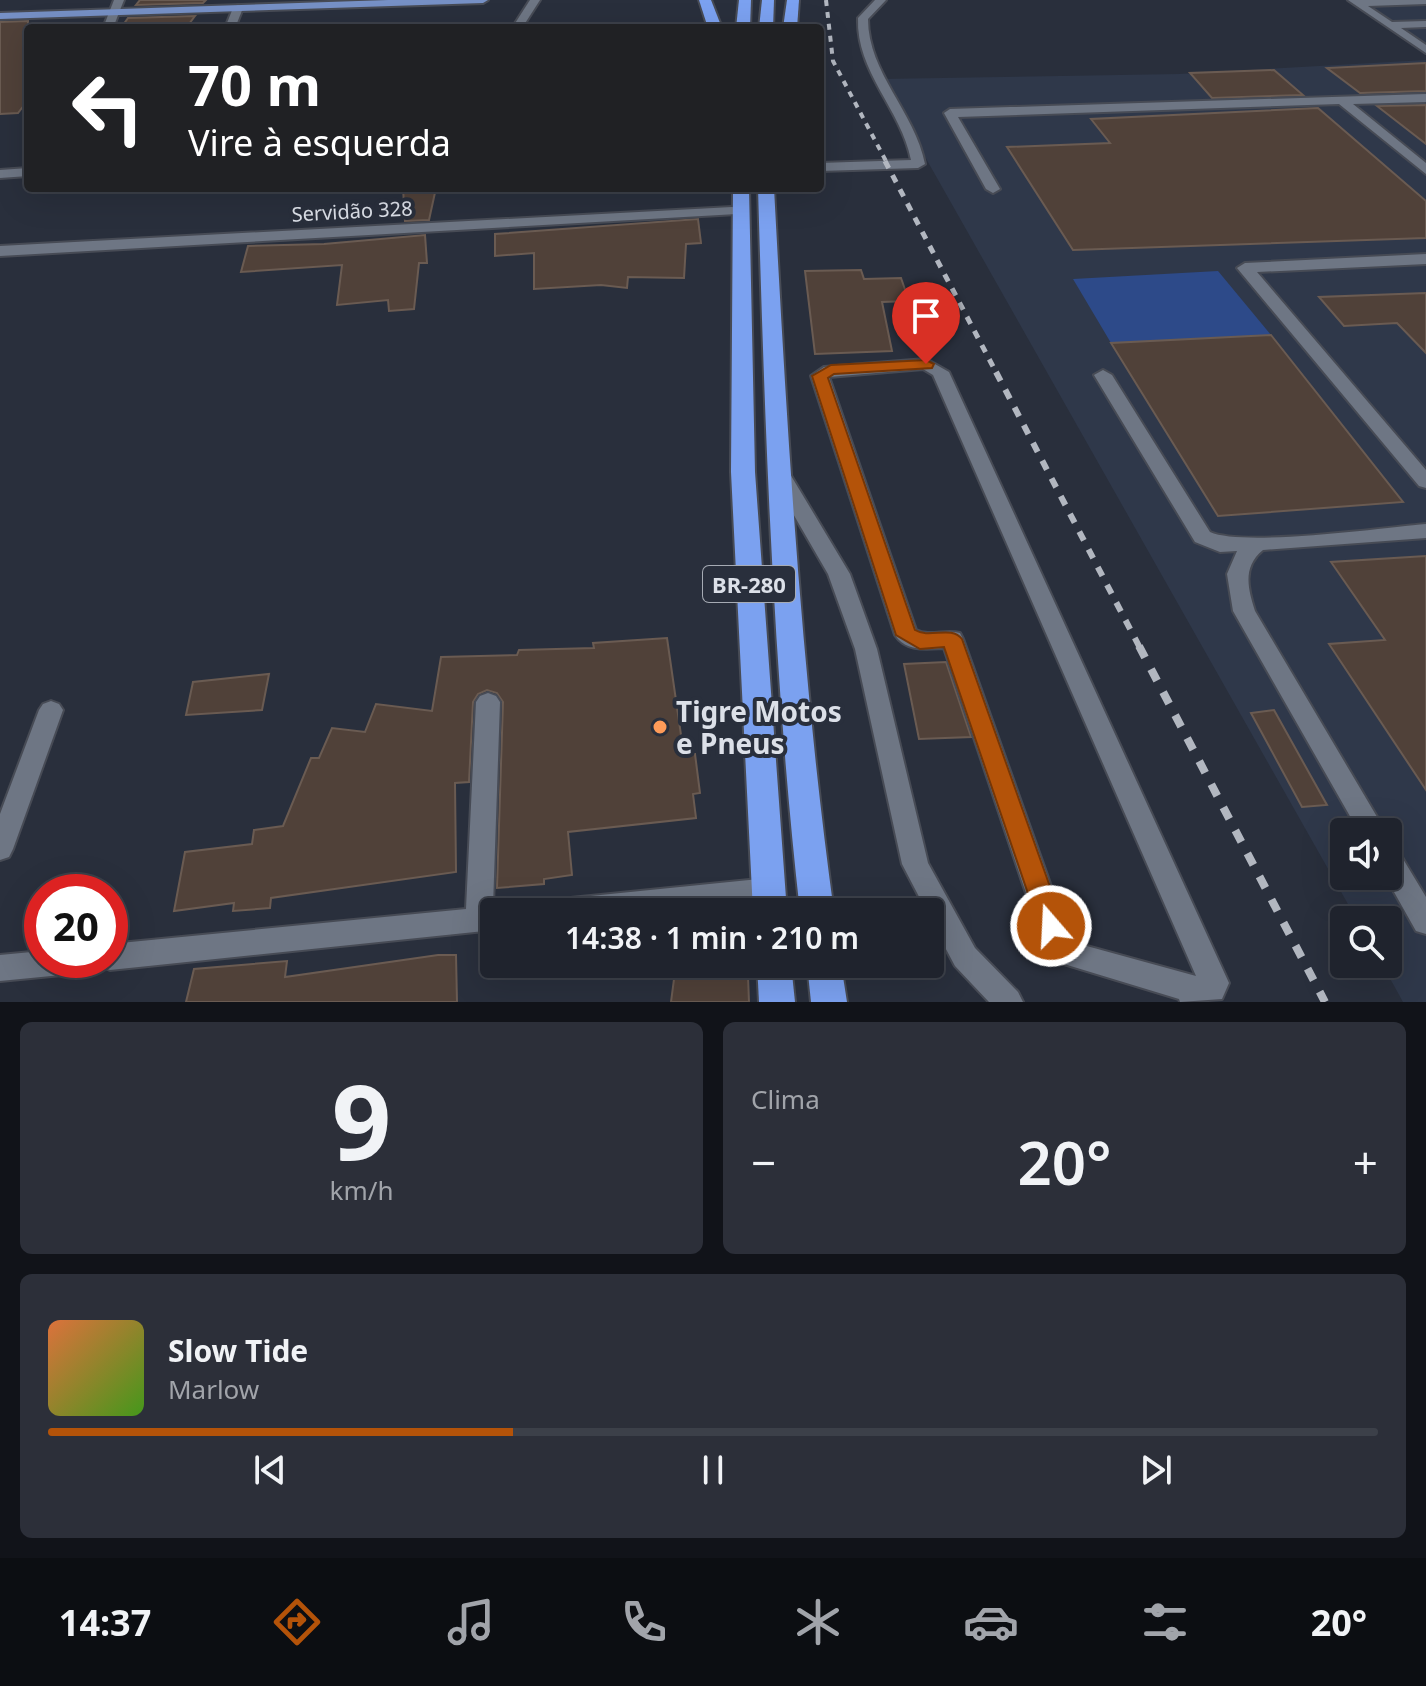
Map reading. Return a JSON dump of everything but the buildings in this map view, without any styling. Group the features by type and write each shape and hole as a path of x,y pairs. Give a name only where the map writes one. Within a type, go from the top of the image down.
{"highway":[{"path":"705,0 713,24"},
{"path":"713,24 714,11 723,1"},
{"path":"743,24 745,2"},
{"path":"768,24 780,2"},
{"path":"780,2 788,24"},
{"path":"731,192 740,255"},
{"name":"BR-280","path":"741,192 743,472 769,898"},
{"name":"BR-280","path":"766,192 778,470 804,809 815,898"},
{"path":"766,222 777,192"},
{"path":"775,978 777,1002"},
{"path":"826,978 829,1002"}],"main road":[{"path":"0,16 483,0"}],"street":[{"path":"110,24 119,0"},
{"path":"520,24 535,0"},
{"path":"824,167 918,164 898,111 865,46 863,18 881,0"},
{"path":"1355,1 1426,1"},
{"path":"1355,1 1426,50"},
{"path":"232,24 238,8"},
{"path":"1373,13 1426,12"},
{"path":"1390,25 1426,24"},
{"path":"1409,38 1426,38"},
{"path":"993,189 950,113 1426,98"},
{"path":"1341,100 1426,170"},
{"path":"0,174 24,172"},
{"name":"Servidão 328","path":"0,251 732,211"},
{"path":"1426,259 1245,268 1426,482"},
{"path":"915,364 934,367 940,372 1214,983 1212,990 1193,995 1074,955 1060,942 1051,926 952,639 920,642 906,635 820,376 824,372 915,364"},
{"path":"1103,375 1202,537 1220,545 1426,531"},
{"path":"778,470 839,574 866,649 915,864 965,957 1008,1002"},
{"path":"1257,544 1239,563 1234,582 1244,611 1365,818"},
{"path":"486,898 488,702"},
{"path":"0,849 51,710"},
{"path":"1402,881 1426,922"},
{"path":"128,955 480,920"},
{"path":"0,968 24,966"}],"shaded area":[{"path":"1344,0 1426,0 1426,52 1362,5"},
{"path":"1426,60 1426,1002 1403,1002 1390,978 1402,978 1402,906 1349,906 1340,890 1402,890 1402,818 1330,818 1330,872 881,79 1179,74"},
{"path":"1218,271 1271,335 1111,343 1073,279"}],"railway":[{"path":"826,0 833,61 887,163"},
{"path":"885,161 997,374"},
{"path":"996,372 1140,648"},
{"path":"1139,646 1325,1002"}],"place":[{"name":"Tigre Motos e Pneus","path":"660,727"}],"route":[{"path":"926,364 831,369 820,376 906,635 920,642 952,639 1051,926"}]}
